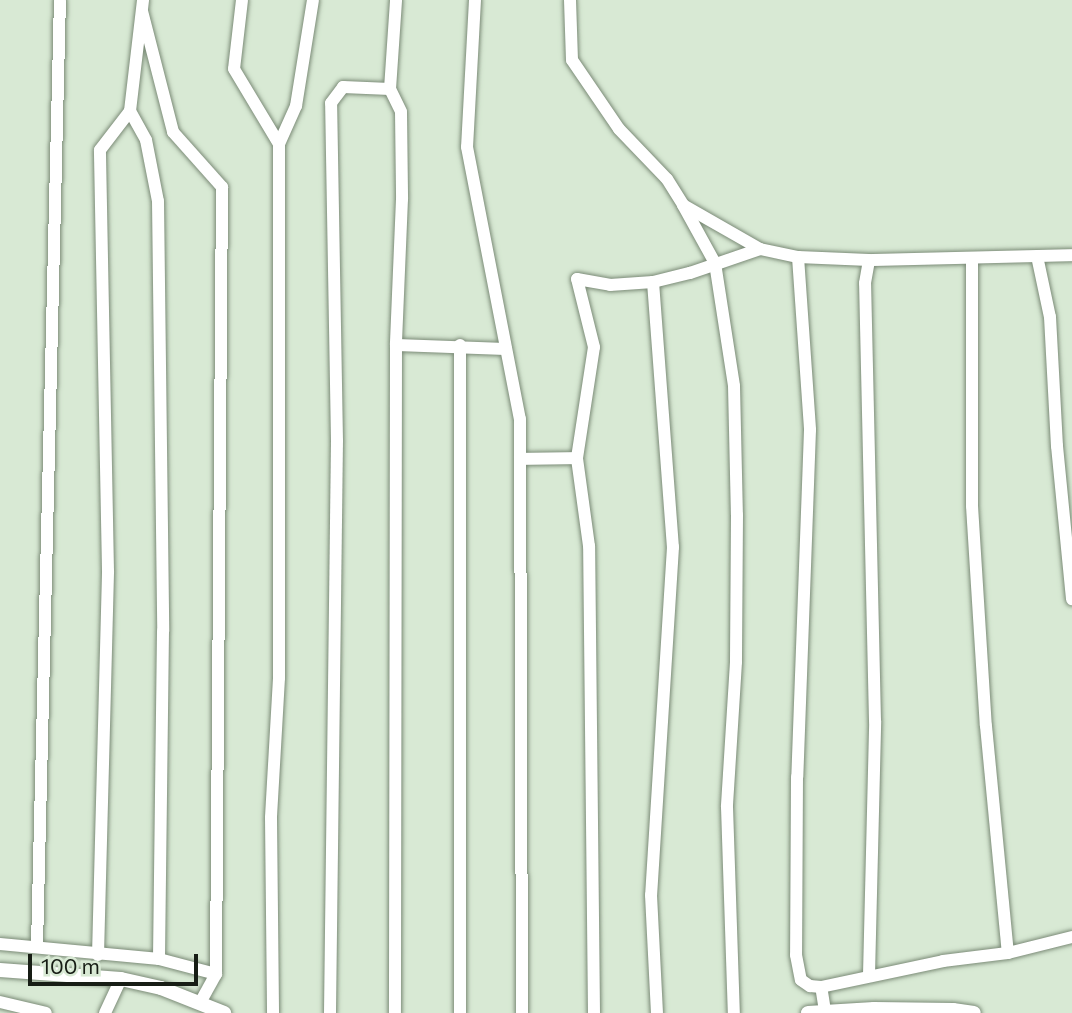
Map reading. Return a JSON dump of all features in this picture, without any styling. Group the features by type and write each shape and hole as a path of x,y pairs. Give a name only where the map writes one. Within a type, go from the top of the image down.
{"street":[{"path":"37,946 60,0"},
{"path":"243,0 234,69 279,144"},
{"path":"273,1013 271,818 279,664 279,144 296,106 313,0"},
{"path":"395,1013 396,345 402,200 401,112 390,89 396,0"},
{"path":"475,0 467,147 520,419 522,1013"},
{"path":"570,0 572,60 619,128 667,179 715,263 734,399 736,662 727,807 734,1013"},
{"path":"98,955 108,571 100,150 130,111 143,6"},
{"path":"143,6 173,132 222,187 216,974 200,1003"},
{"path":"330,1013 337,441 331,103 343,87 390,89"},
{"path":"130,111 146,140 158,201 163,631 159,959"},
{"path":"683,205 760,249 798,257 869,260 1072,255"},
{"path":"594,1013 589,546 578,458 594,347 577,279 610,285 653,282 760,249"},
{"path":"1037,256 1050,317 1057,446 1072,599"},
{"path":"798,257 810,430 797,777 796,954 801,980 810,986 821,986 869,975 1008,953 1072,937"},
{"path":"972,259 972,506 986,726 1008,953"},
{"path":"869,260 865,283 875,721 869,975"},
{"path":"653,282 673,547 651,895 657,1013"},
{"path":"396,345 460,345 506,349"},
{"path":"460,345 460,1013"},
{"path":"520,459 578,458"},
{"path":"0,944 159,959 216,974"},
{"path":"0,970 121,979 161,988 224,1013"},
{"path":"105,1013 121,979"},
{"path":"821,986 825,1011"},
{"path":"0,1002 29,1012 46,1013"},
{"path":"808,1013 974,1013"}]}
